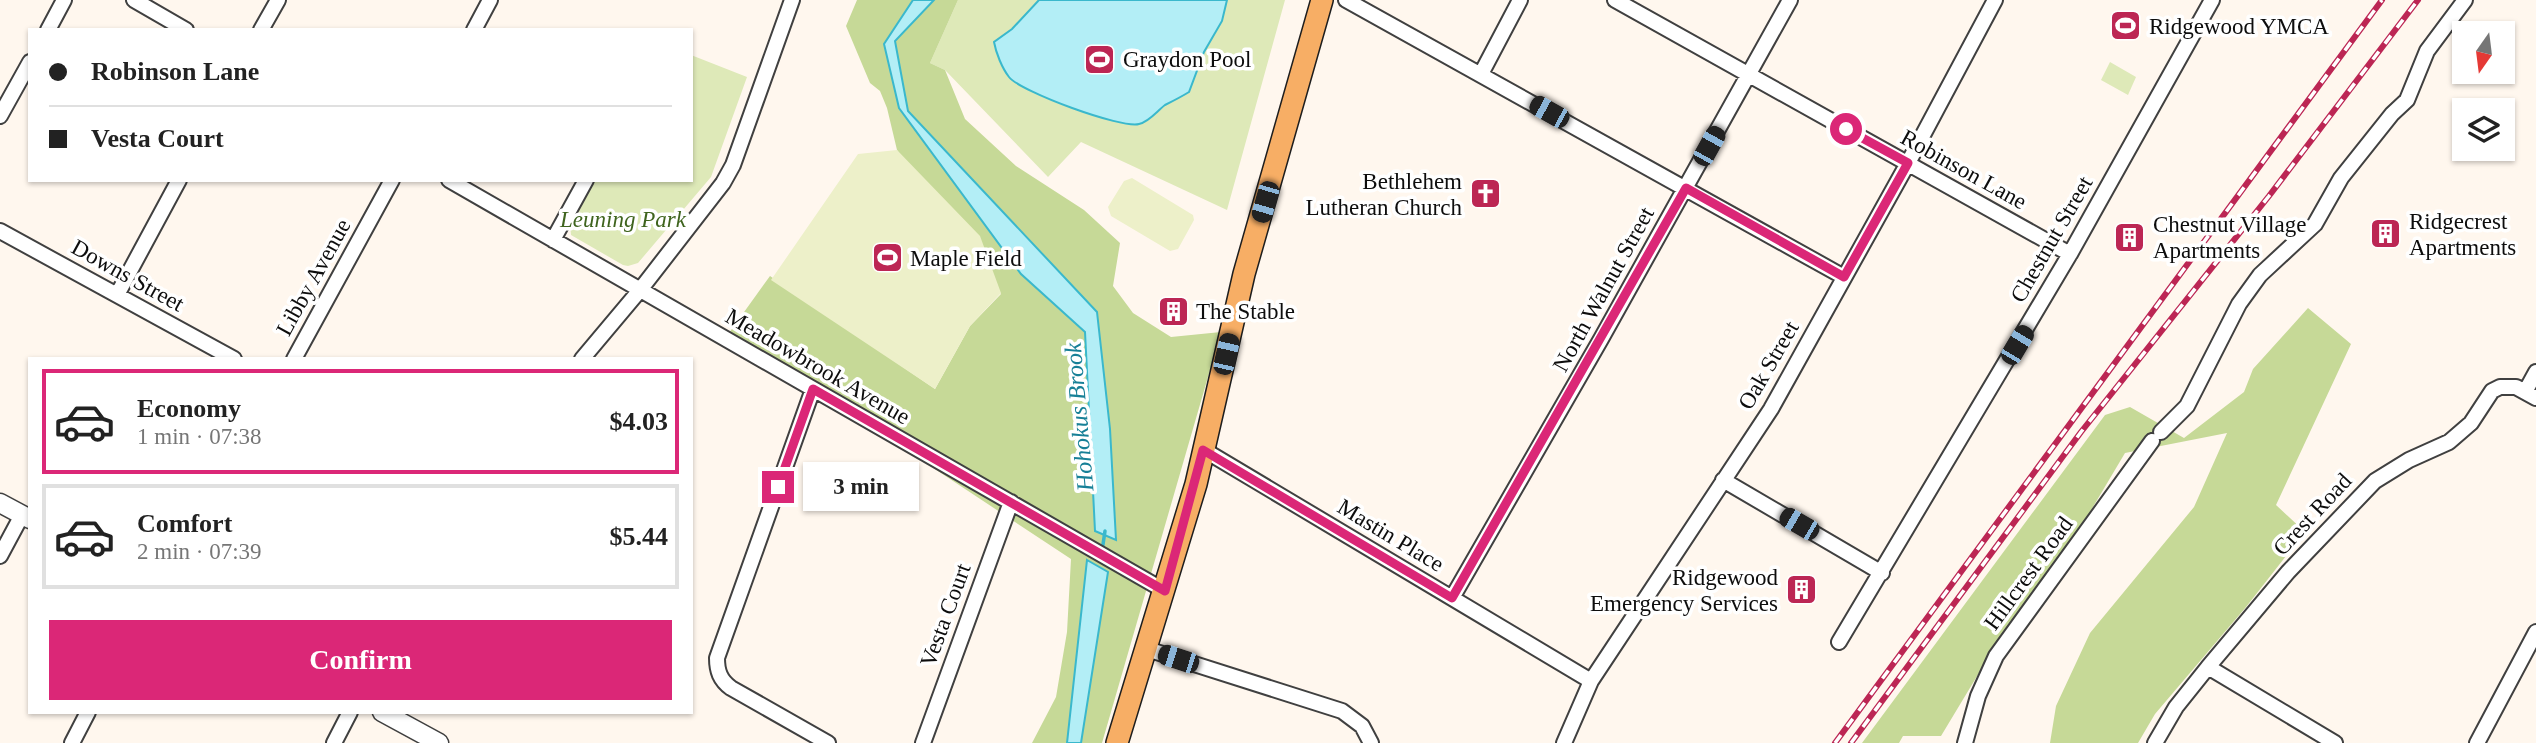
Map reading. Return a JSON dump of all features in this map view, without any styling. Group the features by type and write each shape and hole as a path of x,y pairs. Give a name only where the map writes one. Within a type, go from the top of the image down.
{"main road":[{"path":"1116,743 1165,591 1203,450 1244,274 1322,0"}],"street":[{"path":"49,28 64,0"},
{"path":"134,0 183,28"},
{"path":"262,28 278,0"},
{"path":"475,28 491,0"},
{"path":"584,357 723,183 733,165 792,0"},
{"path":"1346,0 1844,277"},
{"path":"1481,74 1520,0"},
{"name":"Robinson Lane","path":"1615,0 2070,254"},
{"name":"North Walnut Street","path":"1452,598 1790,0"},
{"name":"Oak Street","path":"1564,743 1591,681 1771,409 1995,0"},
{"name":"Chestnut Street","path":"1839,642 2070,254 2212,0"},
{"name":"Hillcrest Road","path":"1965,743 1978,696 1997,656 2157,436 2187,406 2239,304 2260,275 2315,224 2341,178 2392,114 2407,100 2427,51 2465,0"},
{"path":"0,116 28,66"},
{"path":"117,295 178,182"},
{"name":"Libby Avenue","path":"295,357 391,182"},
{"name":"Meadowbrook Avenue","path":"452,182 1165,591"},
{"path":"554,240 585,182"},
{"name":"Downs Street","path":"0,231 230,357"},
{"name":"Crest Road","path":"2155,743 2176,707 2208,667 2288,572 2375,481 2409,460 2449,442 2470,423 2493,391 2500,387 2515,387 2530,395 2536,372"},
{"path":"813,389 717,658 717,668 720,677 731,688 828,743"},
{"name":"Mastin Place","path":"1203,450 1591,681"},
{"path":"1723,480 1882,573"},
{"name":"Vesta Court","path":"923,743 1011,502"},
{"path":"0,503 26,517 0,556"},
{"path":"2477,743 2536,632"},
{"path":"1147,649 1342,711 1362,726 1371,743"},
{"path":"2208,667 2335,743"},
{"path":"72,743 87,714"},
{"path":"334,743 349,714"},
{"path":"386,714 439,743"}],"green space":[{"path":"857,0 958,0 930,63 945,70 965,119 1016,166 1084,210 1120,243 1113,286 1133,313 1171,337 1221,332 1102,743 1081,743 1108,572 1087,561 1067,743 1032,743 1056,697 1067,632 1071,559 729,333 770,276 935,389 970,326 1001,294 897,150 887,108 880,91 870,83 846,26"},
{"name":"Graydon Pool","path":"958,0 1285,0 1227,210 1081,142 1048,177 945,70 930,63"},
{"name":"Leuning Park","path":"693,56 747,77 711,177 638,263 623,265 571,235 570,224 588,182 693,182"},
{"path":"2110,62 2136,77 2128,95 2101,80"},
{"name":"Maple Field","path":"897,150 980,236 1001,293 970,326 935,389 771,280 858,154"},
{"path":"1132,178 1193,215 1194,220 1178,249 1170,251 1111,216 1108,207 1124,181"},
{"path":"2308,308 2351,344 2276,505 2305,532 2246,607 2155,714 2138,743 2050,743 2056,706 2090,633 2194,507 2227,433 2125,453 2087,517 1997,643 1941,736 1903,736 1899,743 1862,743 2105,415 2130,407 2184,438 2244,392 2253,369"}],"water":[{"name":"Hohokus Brook","path":"913,0 934,0 895,41 908,111 1097,312 1110,429 1116,540 1095,531 1085,332 1021,274 899,108 884,44"},
{"name":"Graydon Pool","path":"1039,0 1227,0 1222,21 1204,52 1189,92 1165,105 1146,121 1129,124 1051,100 1017,84 1009,77 994,42 1012,29"},
{"path":"1087,560 1108,572 1081,743 1067,743"}],"waterway":[{"name":"Hohokus Brook","path":"1102,551 1105,531"}],"railway":[{"path":"1835,743 2382,0"},
{"path":"1851,743 2081,432 2269,196 2418,0"}],"place":[{"name":"Ridgewood YMCA","path":"2126,26"},
{"name":"Graydon Pool","path":"1100,59"},
{"name":"Bethlehem Lutheran Church","path":"1485,194"},
{"name":"Ridgecrest Apartments","path":"2386,234"},
{"name":"Chestnut Village Apartments","path":"2130,237"},
{"name":"Maple Field","path":"887,258"},
{"name":"The Stable","path":"1173,311"},
{"name":"Ridgewood Emergency Services","path":"1801,590"}],"route":[{"path":"778,487 813,389 1165,591 1203,450 1452,598 1686,188 1844,277 1908,163 1846,129"}]}
